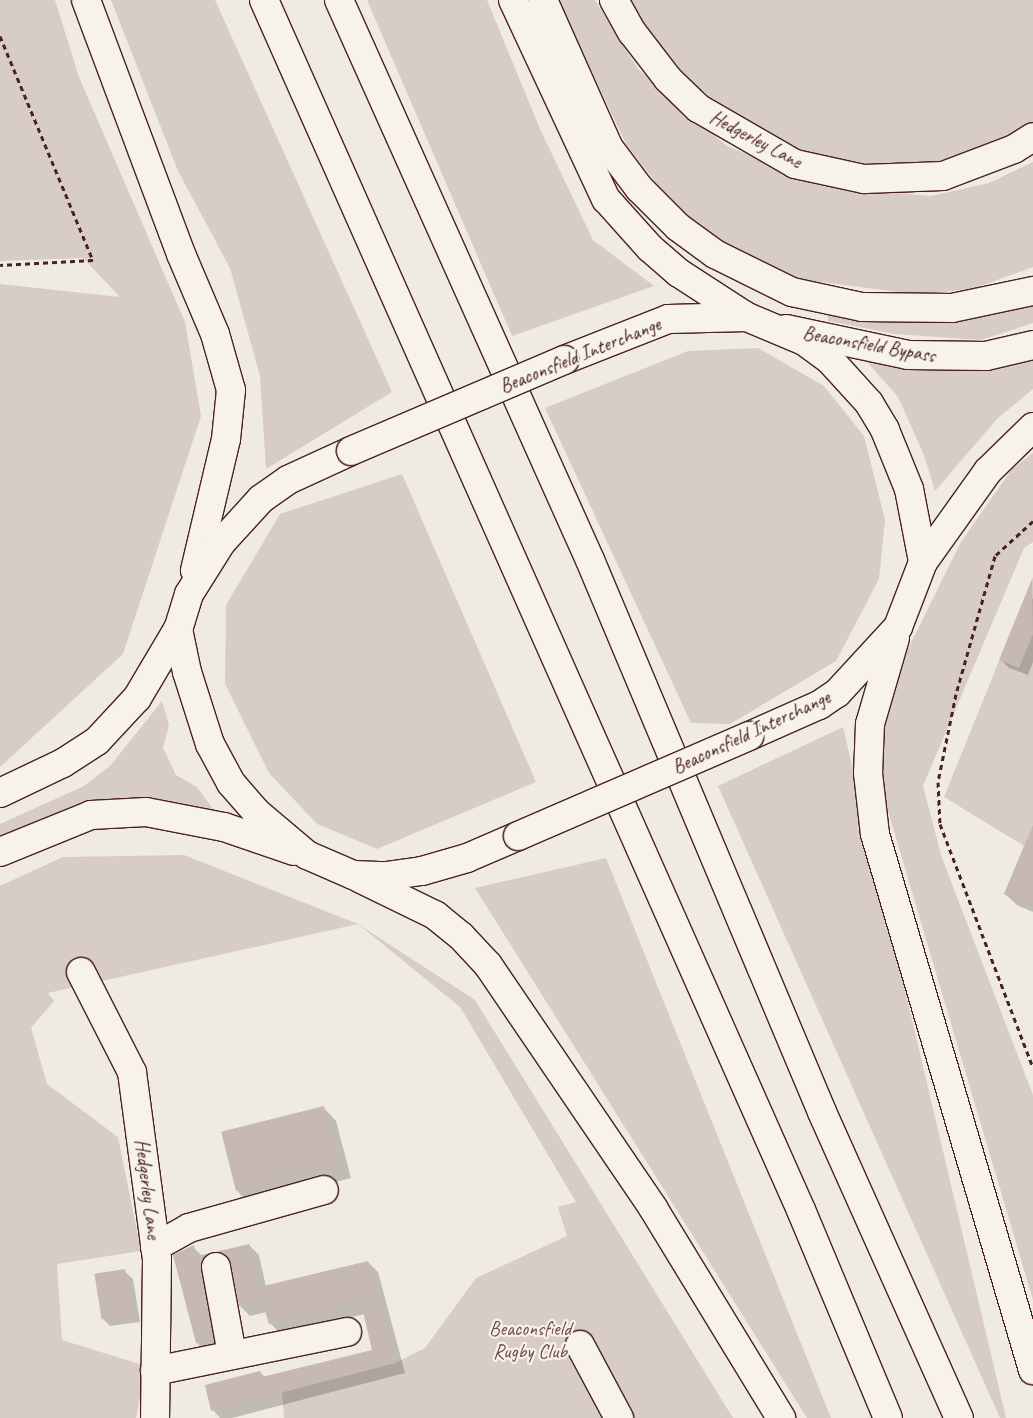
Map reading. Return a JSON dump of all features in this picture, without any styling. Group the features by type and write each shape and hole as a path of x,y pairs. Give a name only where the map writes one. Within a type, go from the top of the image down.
{"main road":[{"path":"86,0 181,254 215,334 231,390 226,439 189,594"},
{"path":"264,0 801,1210 888,1418"},
{"path":"339,0 590,560 822,1112 959,1418"},
{"path":"513,0 606,199 657,254 711,295 756,320"},
{"path":"543,0 608,148 639,188 671,220 715,254 792,292 862,307 952,308 1033,291"},
{"name":"Hedgerley Lane","path":"614,0 632,32 668,79 698,108 795,164 864,179 943,176 1014,149 1033,136"},
{"name":"Beaconsfield Interchange","path":"668,319 756,320 804,341 830,360 869,403 899,459 909,489 923,562 898,627 837,693 819,705 467,858 422,871 386,876 353,875 307,856 256,812 231,783 210,744 187,672 178,629 189,594 221,542 261,499 288,480 351,451 564,360 668,319"},
{"name":"Beaconsfield Bypass","path":"756,320 908,354 986,356 1033,345"},
{"path":"923,562 988,471 1033,427"},
{"path":"898,627 870,724 868,773 875,834 1033,1370"},
{"path":"0,792 63,763 97,741 136,698 178,629"},
{"path":"0,852 90,815 146,812 224,827 307,856"},
{"path":"353,875 435,915 461,936 488,966 653,1208 781,1418"},
{"name":"Hedgerley Lane","path":"81,972 132,1072 155,1247 155,1418"},
{"path":"155,1247 189,1228 324,1190"},
{"path":"216,1267 232,1354"},
{"path":"156,1371 347,1332"},
{"path":"580,1345 618,1418"}],"path":[{"path":"0,36 93,260 0,265"},
{"path":"1033,521 995,556 956,694 938,782 940,824 1033,1067"}],"green space":[{"path":"0,0 55,0 79,77 185,322 201,416 123,654 0,767 0,284 120,297 83,258 0,261"},
{"path":"111,0 215,0 392,392 266,469 260,376 230,268 178,171"},
{"path":"367,0 487,0 540,129 593,240 654,286 512,336"},
{"path":"557,0 595,0 638,69 727,146 823,186 931,196 989,183 1033,162 1033,267 975,288 921,295 799,279 749,257 682,216 627,146"},
{"path":"628,0 1033,0 1033,124 999,143 933,164 888,168 840,163 752,133 677,69"},
{"path":"1033,302 1033,323 981,340 895,334 828,321 827,310 931,320 990,315"},
{"path":"758,348 824,386 864,436 885,520 879,579 836,661 730,724 691,723 545,408 688,351"},
{"path":"861,355 1033,357 1033,389 997,419 935,491 924,455 898,397"},
{"path":"1033,453 1033,542 1024,548 923,786 942,858 1033,1095 1033,1300 885,801 880,725 907,651 961,542 1012,469"},
{"path":"402,474 536,782 377,849 317,824 269,773 225,684 226,605 280,514"},
{"path":"1033,577 1033,906 1004,894 1024,846 944,797"},
{"path":"162,701 169,725 163,748 176,775 197,787 221,820 185,813 0,841 0,824 84,786 110,766"},
{"path":"843,727 1006,1418 1000,1418 718,786"},
{"path":"184,855 358,924 48,993 54,1001 31,1028 47,1084 118,1137 141,1251 57,1264 62,1340 146,1366 136,1418 0,1418 0,886 63,857"},
{"path":"606,858 831,1418 807,1418 475,888"},
{"name":"Beaconsfield Rugby Club","path":"358,924 475,1000 733,1418 284,1418 282,1392 395,1363 425,1348 476,1278 567,1236 558,1207 576,1202 460,1007"}],"building":[{"path":"1032,579 1033,634 1019,668 999,660"},
{"path":"1033,825 1033,906 1004,894"},
{"path":"324,1106 339,1165 236,1191 221,1132"},
{"path":"249,1244 259,1287 368,1261 395,1363 211,1411 205,1385 260,1371 262,1377 372,1350 361,1303 269,1324 262,1301 239,1306 228,1257 215,1252"},
{"path":"194,1245 196,1256 211,1253 202,1261 201,1269 213,1339 196,1343 173,1255"},
{"path":"125,1269 132,1314 102,1319 94,1274"}]}
